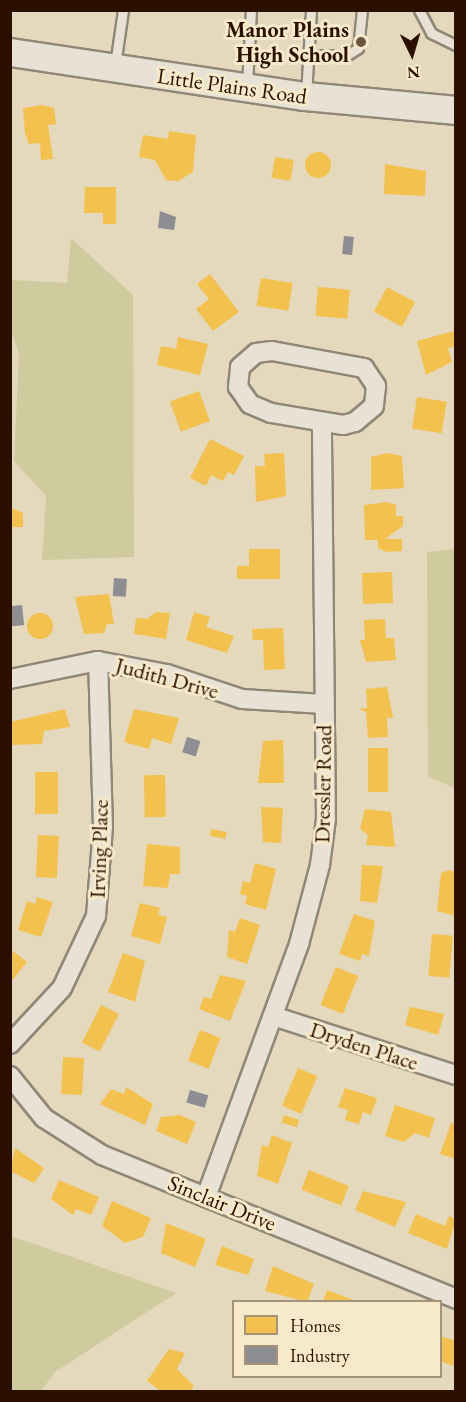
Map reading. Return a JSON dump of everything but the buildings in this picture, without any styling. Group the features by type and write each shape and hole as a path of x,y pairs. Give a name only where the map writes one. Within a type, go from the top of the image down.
{"street":[{"name":"Little Plains Road","path":"10,52 305,96 456,110"},
{"path":"272,351 355,365 371,375 377,395 365,415 343,425 322,424 250,404 238,387 240,367 256,353 272,351"},
{"name":"Dressler Road","path":"206,1197 273,1016 320,866 326,819 322,424"},
{"name":"Judith Drive","path":"10,679 98,661 167,674 243,699 324,704"},
{"name":"Irving Place","path":"10,1044 62,987 96,916 103,827 98,661"},
{"name":"Dryden Place","path":"273,1016 456,1075"},
{"name":"Sinclair Drive","path":"10,1076 44,1118 72,1140 456,1299"}],"lane":[{"path":"115,68 123,10"},
{"path":"246,88 251,10"},
{"path":"305,96 311,10"},
{"path":"308,55 347,55 358,48 362,10"},
{"path":"419,10 431,33 456,45"}],"shaded area":[{"path":"71,238 133,295 134,557 42,560 46,496 14,461 19,354 11,330 11,280 67,283"},
{"path":"456,549 455,788 428,777 427,552"},
{"path":"11,1236 176,1293 55,1372 41,1391 11,1391"}],"place":[{"name":"Manor Plains High School","path":"361,42"}]}
